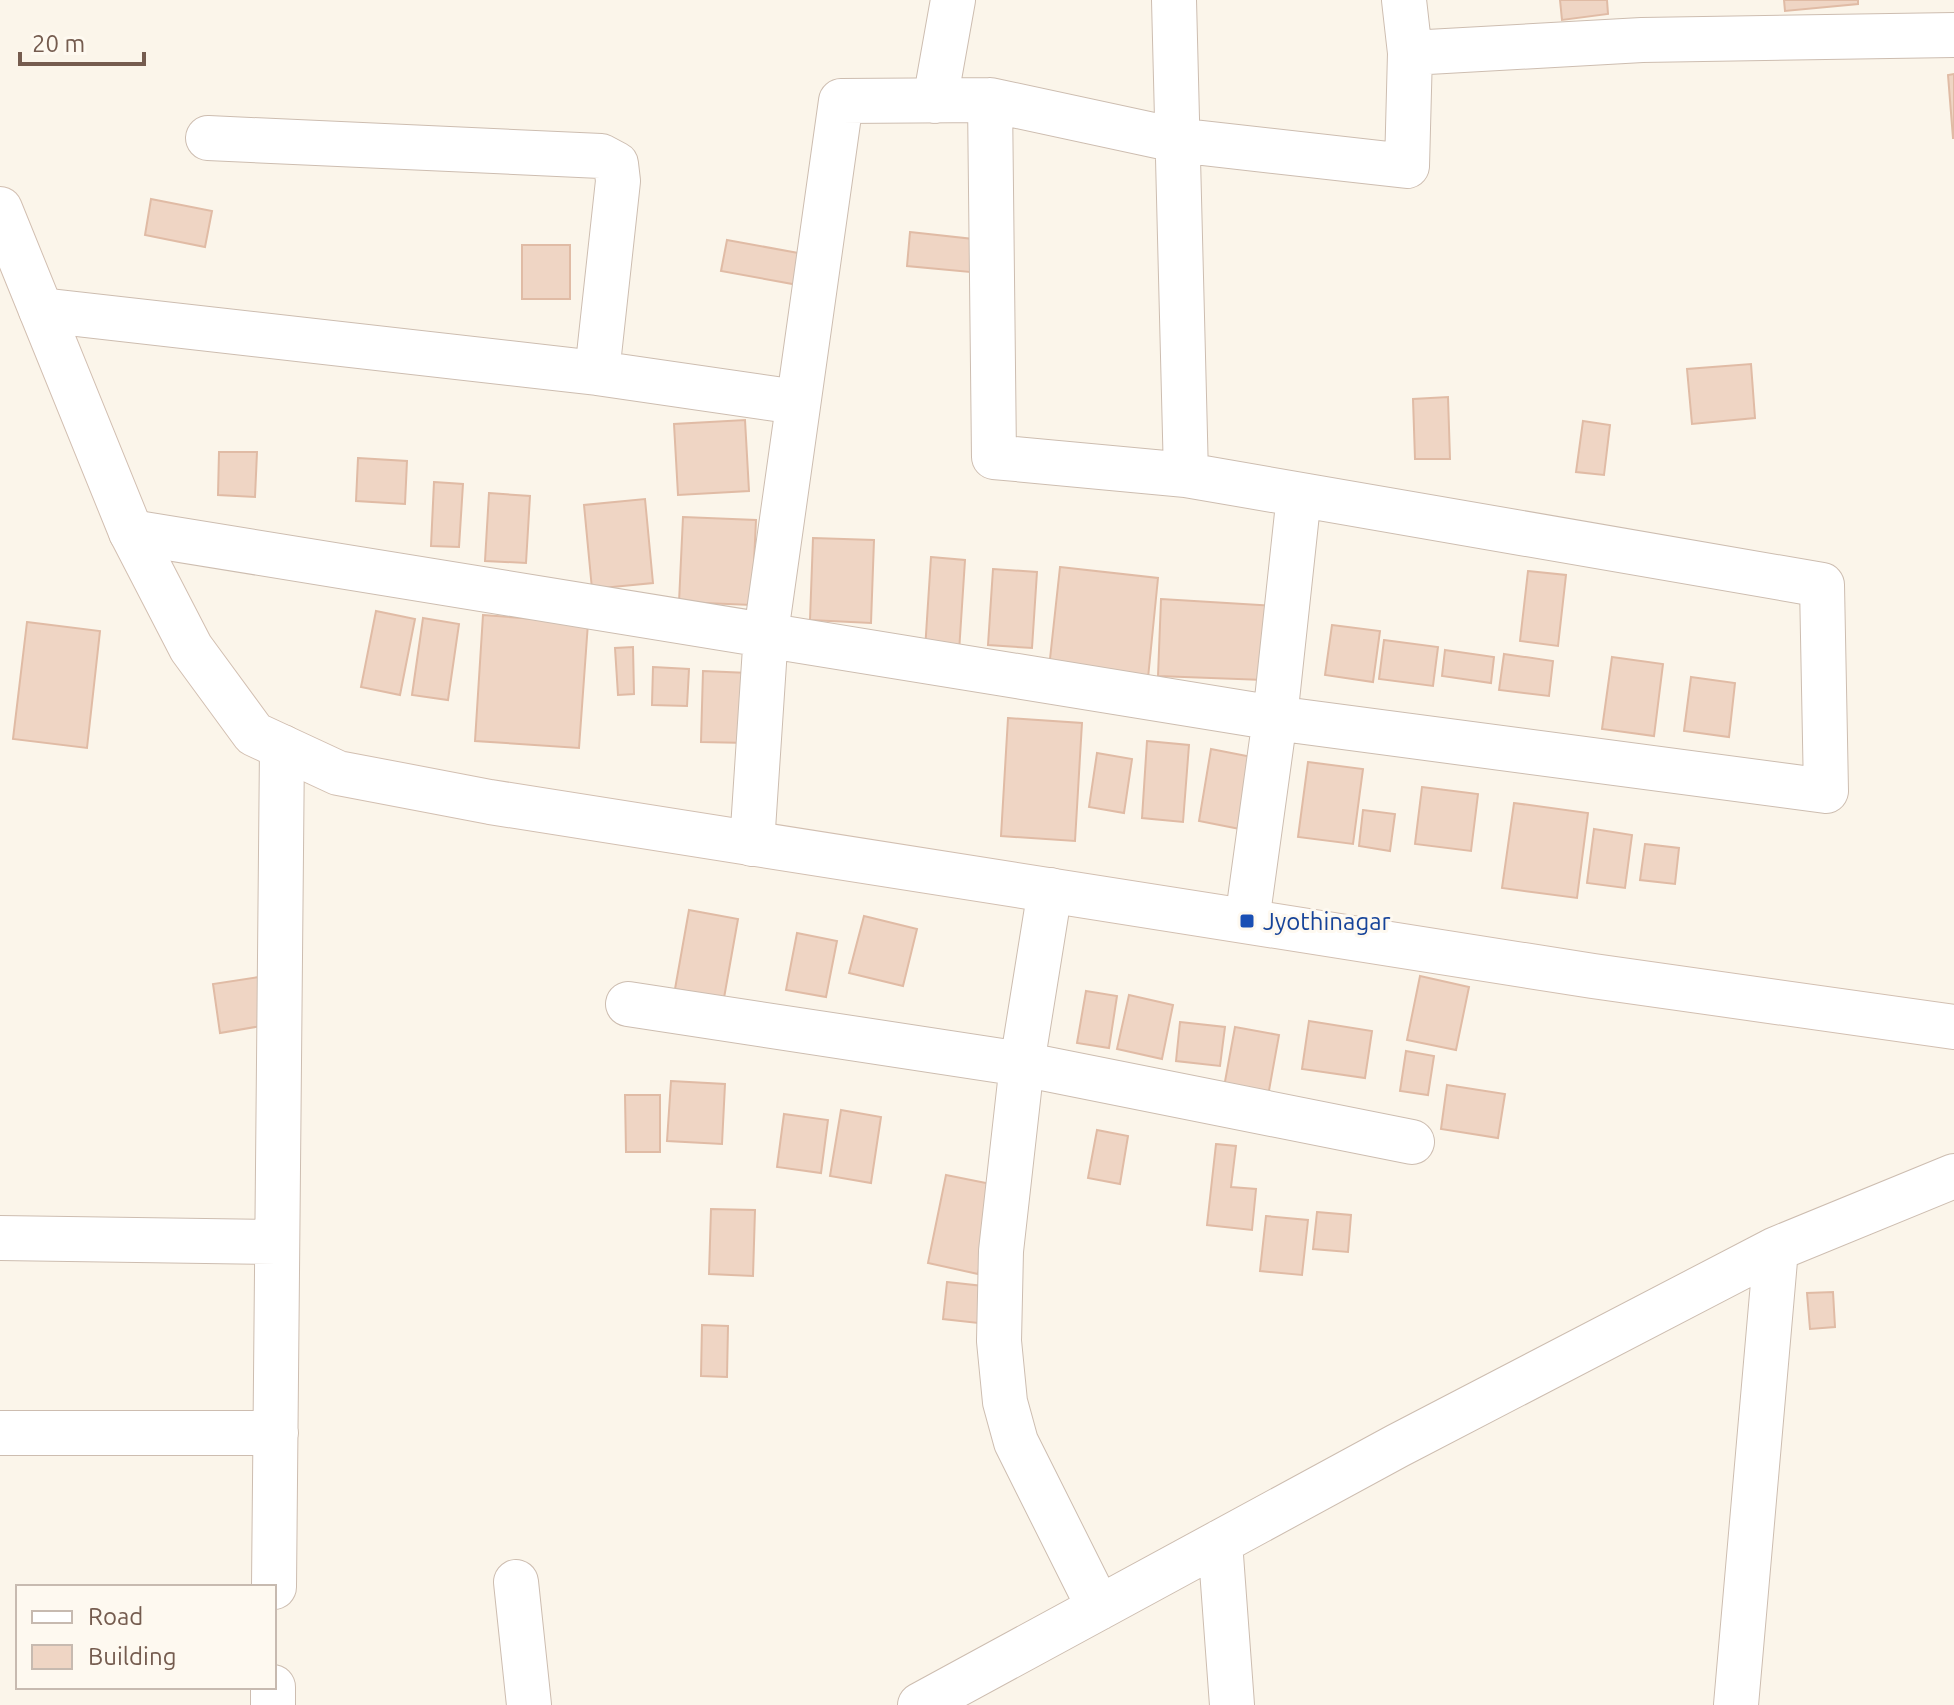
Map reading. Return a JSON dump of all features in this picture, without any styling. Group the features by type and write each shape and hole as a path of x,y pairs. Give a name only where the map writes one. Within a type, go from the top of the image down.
{"street":[{"path":"935,101 953,0"},
{"path":"1174,0 1186,475"},
{"path":"752,844 766,633 841,101 990,100 1176,140 1407,166 1410,53 1404,0"},
{"path":"1410,53 1642,40 1954,35"},
{"path":"131,532 1275,718 1826,791 1822,585 1186,475 994,457 990,100"},
{"path":"208,138 601,156 616,164 618,181 597,373"},
{"path":"0,209 131,532 191,648 254,734 338,773 490,802 752,844 1954,1027"},
{"path":"41,310 597,373 797,402"},
{"path":"1247,921 1275,718 1299,495"},
{"path":"274,1585 282,747"},
{"path":"1050,890 1022,1064 1001,1251 999,1341 1005,1402 1016,1442 1099,1608"},
{"path":"628,1004 1022,1064 1412,1142"},
{"path":"920,1705 1220,1542 1776,1249 1954,1176"},
{"path":"0,1238 277,1242"},
{"path":"1736,1705 1776,1249"},
{"path":"0,1433 276,1433"},
{"path":"1220,1542 1232,1705"},
{"path":"516,1582 529,1705"}],"building":[{"path":"1560,0 1607,0 1608,14 1562,20"},
{"path":"1784,0 1858,0 1858,4 1785,11"},
{"path":"1954,74 1954,138 1953,138 1948,75"},
{"path":"151,199 212,211 205,247 145,235"},
{"path":"910,232 973,239 970,272 907,266"},
{"path":"727,240 804,254 798,285 721,271"},
{"path":"522,245 570,245 570,299 522,299"},
{"path":"1751,364 1755,418 1692,424 1687,369"},
{"path":"1448,397 1450,459 1415,459 1413,399"},
{"path":"745,420 749,491 678,495 674,424"},
{"path":"1583,421 1610,425 1604,475 1576,472"},
{"path":"219,452 257,452 255,497 218,495"},
{"path":"358,458 407,461 405,504 356,501"},
{"path":"434,482 463,484 459,547 431,546"},
{"path":"489,493 530,496 526,563 485,561"},
{"path":"645,499 653,583 592,589 584,505"},
{"path":"683,517 756,520 752,605 679,602"},
{"path":"813,538 874,540 871,623 810,620"},
{"path":"931,557 965,560 959,652 925,650"},
{"path":"1060,567 1158,578 1148,678 1049,668"},
{"path":"993,569 1037,572 1032,648 988,645"},
{"path":"1528,571 1566,575 1558,646 1520,641"},
{"path":"1161,599 1275,606 1264,680 1158,676"},
{"path":"376,611 415,619 400,695 361,687"},
{"path":"483,615 588,623 579,748 475,741"},
{"path":"423,618 459,624 448,700 412,695"},
{"path":"27,622 100,631 87,748 13,739"},
{"path":"1332,625 1380,631 1373,682 1325,675"},
{"path":"1384,640 1438,647 1433,686 1379,679"},
{"path":"633,647 634,694 618,695 615,648"},
{"path":"1445,650 1494,657 1491,683 1442,676"},
{"path":"1504,654 1553,661 1549,696 1499,690"},
{"path":"1612,657 1663,664 1654,736 1602,729"},
{"path":"653,667 689,669 687,706 652,705"},
{"path":"703,671 749,673 748,743 701,742"},
{"path":"1691,677 1735,683 1729,737 1684,731"},
{"path":"1008,718 1082,723 1075,841 1001,836"},
{"path":"1147,741 1189,745 1183,822 1142,818"},
{"path":"1211,749 1257,758 1245,830 1199,821"},
{"path":"1097,753 1132,759 1124,813 1089,807"},
{"path":"1308,762 1363,769 1353,844 1298,837"},
{"path":"1422,787 1478,794 1471,851 1415,844"},
{"path":"1514,803 1588,813 1577,898 1502,888"},
{"path":"1363,810 1395,814 1390,851 1359,846"},
{"path":"1594,829 1632,835 1625,888 1587,883"},
{"path":"1645,844 1679,848 1675,884 1640,880"},
{"path":"689,910 738,919 724,998 675,989"},
{"path":"864,916 917,929 903,986 849,973"},
{"path":"797,933 837,941 826,997 786,990"},
{"path":"1420,976 1469,987 1456,1050 1407,1040"},
{"path":"259,977 267,1025 220,1033 213,984"},
{"path":"1086,991 1117,996 1109,1048 1077,1043"},
{"path":"1129,995 1173,1005 1162,1059 1117,1049"},
{"path":"1309,1021 1372,1031 1365,1078 1302,1069"},
{"path":"1180,1022 1225,1027 1220,1066 1176,1061"},
{"path":"1235,1027 1279,1035 1268,1096 1224,1087"},
{"path":"1406,1051 1434,1056 1428,1095 1400,1091"},
{"path":"671,1081 725,1084 722,1144 667,1141"},
{"path":"1447,1085 1505,1094 1498,1138 1441,1129"},
{"path":"625,1095 660,1095 660,1152 626,1152"},
{"path":"841,1110 881,1117 871,1183 830,1176"},
{"path":"784,1114 828,1120 821,1173 777,1167"},
{"path":"1097,1130 1128,1136 1120,1184 1088,1178"},
{"path":"1216,1144 1236,1146 1231,1187 1256,1189 1252,1230 1207,1225"},
{"path":"946,1175 996,1185 978,1274 928,1263"},
{"path":"711,1209 755,1210 753,1276 709,1274"},
{"path":"1317,1212 1351,1215 1348,1252 1313,1249"},
{"path":"1266,1216 1308,1220 1302,1275 1260,1271"},
{"path":"947,1282 983,1286 978,1323 943,1319"},
{"path":"1833,1292 1835,1327 1810,1329 1807,1293"},
{"path":"702,1325 728,1326 727,1377 701,1376"}],"place":[{"name":"Jyothinagar","path":"1247,921"}]}
